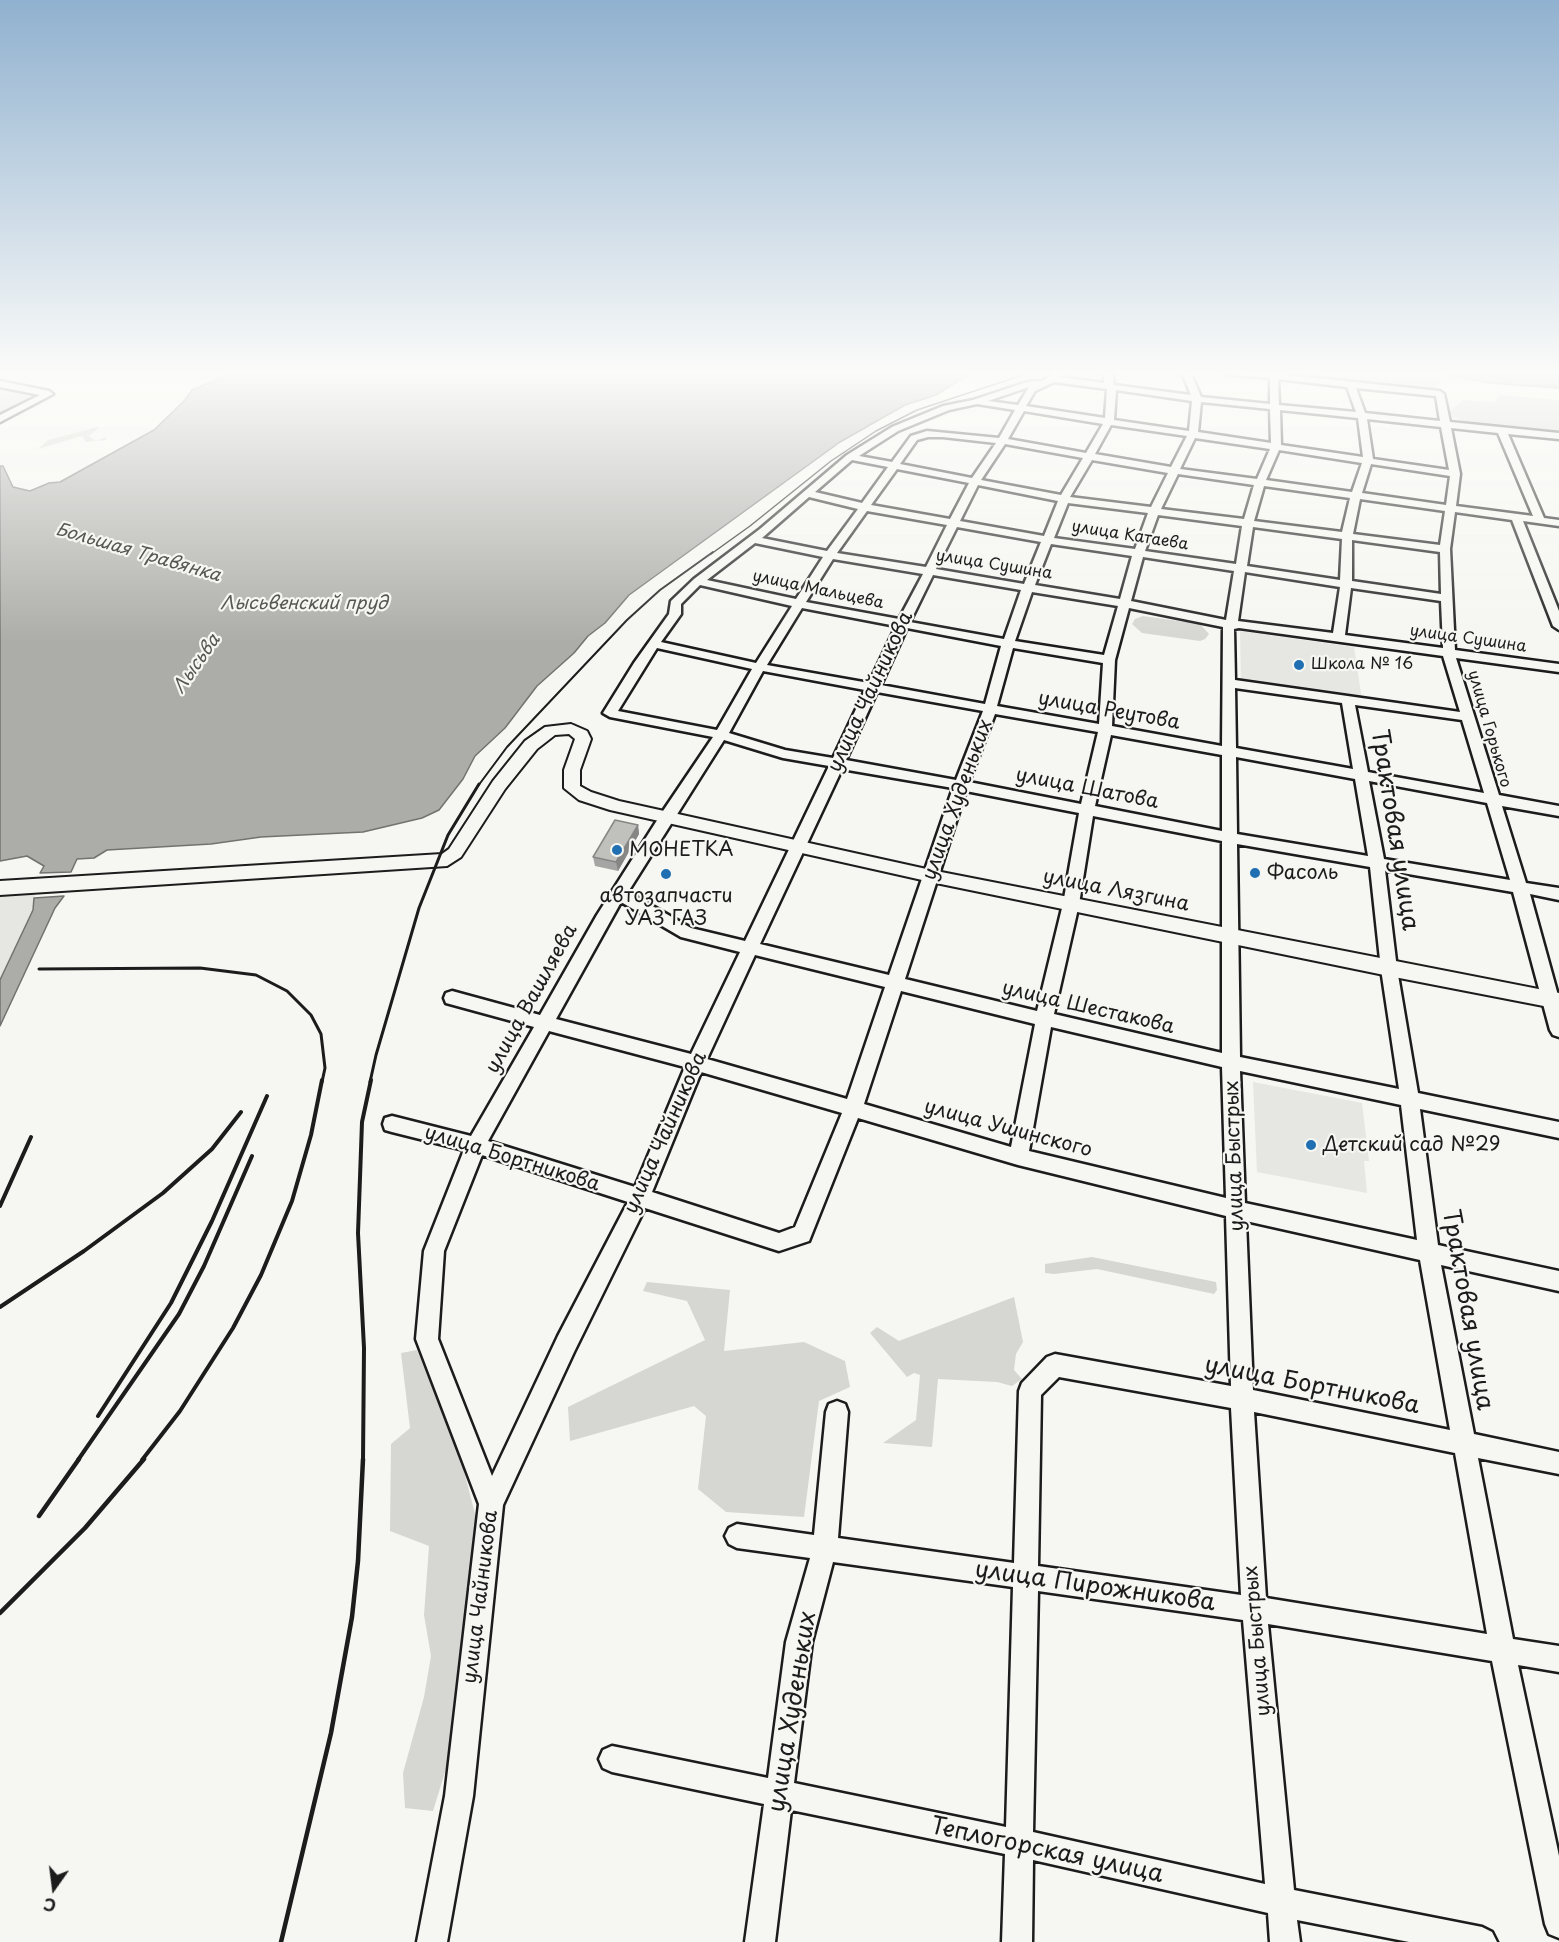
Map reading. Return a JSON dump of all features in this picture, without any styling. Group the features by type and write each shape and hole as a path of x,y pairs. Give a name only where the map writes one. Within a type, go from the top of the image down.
{"main road":[{"name":"улица Лязгина","path":"0,888 447,860 455,854 499,785 523,753 543,735 558,729 571,729 581,734 583,739 572,770 572,788 585,796 616,806 931,876 1389,969 1555,1000"}],"street":[{"path":"654,644 675,614 675,603 698,581 809,494 845,462"},
{"path":"870,462 1064,499 1445,549"},
{"name":"улица Вашляева","path":"491,1503 427,1339 434,1251 476,1145 619,894 666,817 721,735 759,667 831,555 898,462"},
{"name":"улица Чайникова","path":"432,1942 459,1796 491,1503 566,1344 640,1198 696,1063 903,624 974,483 988,462"},
{"name":"улица Худеньких","path":"802,1234 853,1109 962,785 990,709 1008,644 1028,588 1064,499 1085,462"},
{"path":"1124,462 1174,471 1559,523"},
{"path":"1018,1157 1044,1019 1071,904 1087,809 1105,730 1109,660 1138,555 1154,512 1179,462"},
{"name":"улица Быстрых","path":"1269,462 1260,483 1248,524 1231,625 1228,628 1231,1062 1238,1210 1242,1399 1254,1609 1285,1942"},
{"path":"1338,638 1346,586 1347,536 1356,495 1367,462"},
{"path":"1378,462 1455,474"},
{"name":"улица Горького","path":"1453,462 1455,474 1445,549 1449,654 1555,1000 1559,1030"},
{"path":"1515,462 1540,521"},
{"name":"улица Катаева","path":"809,494 954,524 1138,555 1448,599"},
{"path":"1517,519 1559,626"},
{"name":"улица Сушина","path":"752,539 831,555 1126,604 1231,625 1239,624 1559,668"},
{"name":"улица Мальцева","path":"698,581 903,624 1109,660"},
{"name":"улица Реутова","path":"654,644 759,667 1559,811"},
{"name":"улица Шатова","path":"654,644 610,713 721,735 783,754 962,785 1231,838 1559,894"},
{"path":"1229,683 1468,717"},
{"name":"Трактовая улица","path":"1348,701 1377,863 1389,969 1410,1100 1429,1254 1503,1648 1559,1924"},
{"name":"улица Шестакова","path":"619,894 687,933 1231,1062 1559,1130"},
{"name":"улица Ушинского","path":"452,998 696,1063 1018,1157 1429,1254 1559,1281"},
{"name":"улица Бортникова","path":"392,1124 476,1145 779,1242 802,1234"},
{"name":"улица Бортникова","path":"1025,1577 1030,1391 1055,1365 1242,1399 1559,1463"},
{"name":"улица Худеньких","path":"760,1942 799,1642 825,1548 837,1412"},
{"name":"улица Пирожникова","path":"737,1536 1254,1609 1559,1659"},
{"path":"1017,1942 1025,1577"},
{"name":"Теплогорская улица","path":"612,1759 1018,1843 1281,1902 1482,1942"}],"shaded area":[{"path":"1143,616 1200,624 1209,634 1200,641 1142,633 1132,624 1135,619"},
{"name":"Школа № 16","path":"1240,631 1354,647 1362,700 1241,684"},
{"path":"35,893 33,910 0,980 0,895"},
{"name":"Детский сад №29","path":"1253,1082 1362,1103 1369,1161 1364,1161 1367,1193 1257,1172"},
{"path":"1092,1257 1216,1282 1217,1290 1214,1294 1097,1269 1045,1273 1045,1264"},
{"path":"647,1282 730,1290 724,1351 804,1342 845,1361 850,1387 819,1401 804,1517 726,1512 698,1489 706,1416 694,1406 570,1441 568,1407 705,1340 687,1301 643,1291"},
{"path":"1014,1297 1023,1342 1016,1354 1014,1370 1022,1379 1012,1386 997,1382 938,1379 932,1447 883,1443 916,1420 920,1375 914,1373 907,1377 870,1333 877,1327 899,1341"},
{"path":"417,1350 459,1452 481,1537 453,1746 433,1811 405,1808 403,1773 424,1697 431,1656 424,1615 429,1546 390,1531 391,1444 410,1428 401,1353"}],"water":[{"name":"Лысьвенский пруд","path":"97,462 813,462 629,595 605,623 588,636 574,653 537,686 505,728 475,756 463,779 439,810 422,818 363,832 261,837 211,844 107,850 94,858 77,859 71,872 40,873 44,866 27,856 0,861 0,466 3,466 13,487 30,491 49,483 60,482"},
{"path":"64,896 55,908 0,1026 0,980 33,910 34,898"}],"building":[{"path":"615,820 638,825 616,862 593,857"}],"railway":[{"path":"711,554 830,462"},
{"path":"478,786 507,747 627,620 660,590 713,552"},
{"path":"370,1082 419,908 448,835 479,784"},
{"path":"39,969 200,968 256,975 287,991 311,1015 321,1034 325,1068 322,1082"},
{"path":"142,1460 180,1411 233,1328 261,1275 292,1201 311,1135 322,1080"},
{"path":"363,1460 364,1348 358,1233 362,1122 371,1080"},
{"path":"98,1416 171,1303 212,1221 267,1096"},
{"path":"0,1307 84,1251 163,1193 212,1149 241,1112"},
{"path":"0,1206 31,1137"},
{"path":"78,1460 179,1314 204,1266 252,1156"},
{"path":"39,1516 79,1459"},
{"path":"0,1613 85,1528 144,1459"},
{"path":"281,1942 331,1733 352,1617 358,1561 363,1459"}],"place":[{"name":"Школа № 16","path":"1299,665"},
{"name":"МОНЕТКА","path":"617,850"},
{"name":"Фасоль","path":"1255,873"},
{"name":"автозапчасти УАЗ ГАЗ","path":"666,874"},
{"name":"Детский сад №29","path":"1311,1145"}],"water label":[{"name":"Большая Травянка","path":"138,553"},
{"name":"Лысьва","path":"197,664"}]}
